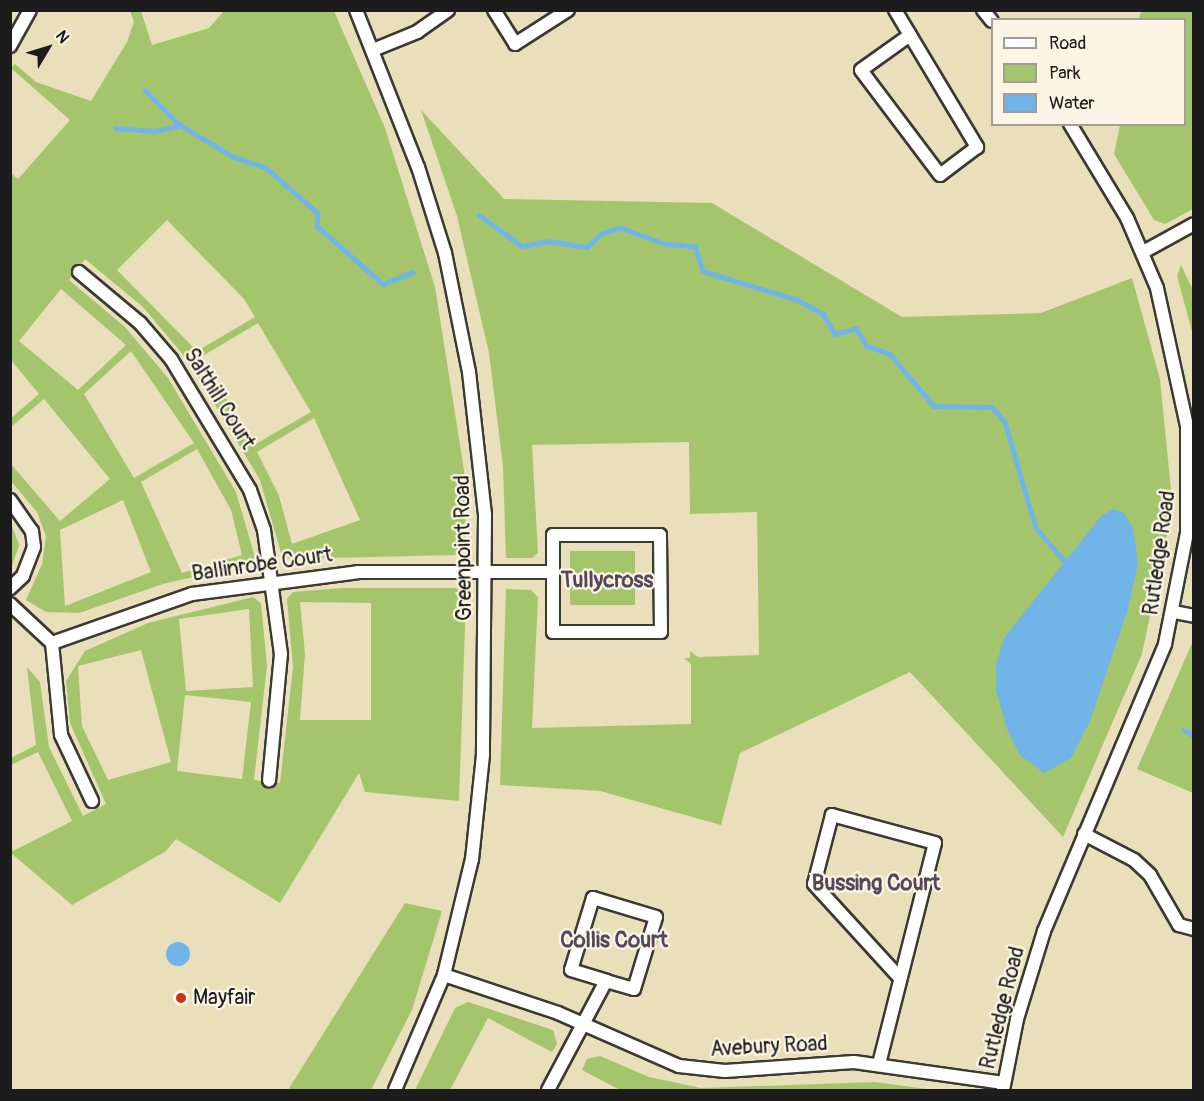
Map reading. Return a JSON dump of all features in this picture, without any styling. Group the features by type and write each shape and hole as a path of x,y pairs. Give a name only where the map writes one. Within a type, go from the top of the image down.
{"street":[{"path":"10,46 30,10"},
{"name":"Greenpoint Road","path":"356,10 418,167 454,289 483,473 486,572 479,815 464,901 444,975 395,1090"},
{"path":"373,50 417,32 448,10"},
{"path":"494,10 515,44 568,10"},
{"path":"895,10 910,35 977,147 940,175 861,70 910,35"},
{"name":"Rutledge Road","path":"1003,1087 1033,964 1084,834 1145,701 1174,612 1186,533 1190,426 1171,337 1143,252 1071,126"},
{"path":"1143,252 1194,224"},
{"name":"Salthill Court","path":"79,272 140,323 189,384 250,490 272,580 281,654 269,780"},
{"path":"10,500 29,525 34,547 23,576 10,588"},
{"path":"553,535 660,535 661,632 553,632 553,572 553,535"},
{"name":"Ballinrobe Court","path":"52,643 160,602 272,580 358,572 553,572"},
{"path":"10,604 52,643 61,735 92,801"},
{"path":"1174,612 1194,616"},
{"path":"879,1064 899,977 935,843 832,814 814,884 899,977"},
{"path":"1084,834 1134,860 1150,875 1179,926 1194,929"},
{"path":"593,898 656,917 634,989 606,981 571,970 593,898"},
{"name":"Avebury Road","path":"444,975 584,1026 656,1061 702,1070 879,1064 1003,1087"},
{"path":"548,1090 606,981"}],"green space":[{"path":"130,11 141,11 152,45 209,28 224,11 334,11 385,128 435,287 464,470 466,545 456,555 289,559 281,553 260,480 190,363 143,307 85,259 69,280 125,327 168,378 236,492 255,557 249,564 163,584 79,613 46,612 26,600 42,564 46,536 37,512 11,481 10,463 60,521 110,479 44,399 11,427 11,418 39,394 11,360 11,173 18,179 70,120 11,68 15,64 36,82 91,101 127,42 134,22","holes":["167,220 244,299 255,317 197,351 117,270","61,289 126,345 78,390 19,341","258,323 311,412 254,445 201,357","131,351 194,443 134,478 84,394","314,418 360,520 292,544 279,496 257,452","197,449 231,510 242,555 182,573 141,482","123,500 151,572 65,606 60,530"]},
{"path":"1141,11 1193,11 1193,209 1165,224 1154,220 1114,154 1120,126 1186,126 1186,18 1139,18"},
{"path":"421,110 504,199 712,203 902,317 1041,313 1132,278 1160,379 1171,490 1168,529 1142,654 1063,837 910,672 740,753 721,825 600,791 500,785 506,589 531,590 538,597 532,728 691,724 691,664 684,658 690,658 690,651 698,657 759,655 757,512 690,514 689,442 532,445 538,553 532,558 506,558 503,466 489,353 457,216"},
{"path":"1181,265 1193,290 1193,335 1177,276"},
{"path":"11,523 19,545 11,569"},
{"path":"570,551 635,551 635,605 570,605"},
{"path":"341,588 456,588 466,598 459,801 365,792 359,773 280,903 176,839 166,851 72,905 11,853 10,846 13,851 72,821 38,752 11,765 11,758 36,745 27,667 40,682 49,747 83,816 106,804 70,723 66,681 85,651 148,623 253,597 261,603 267,666 254,780 280,783 293,667 287,599 293,592","holes":["300,602 371,603 371,720 300,720 305,654","249,609 253,687 186,691 179,619","141,650 171,762 108,780 82,726 78,666","185,695 251,702 242,779 177,771"]},
{"path":"1193,641 1193,793 1137,769"},
{"path":"405,903 442,911 412,1010 371,1090 288,1090"},
{"path":"468,1002 553,1030 557,1044 552,1052 488,1018 450,1090 415,1090 455,1008"},
{"path":"600,1056 649,1077 701,1088 875,1082 935,1090 620,1090 582,1070 587,1059"}],"water":[{"path":"1113,509 1123,512 1133,528 1138,564 1127,612 1090,721 1071,758 1044,773 1020,755 1008,732 996,691 996,665 1004,638 1101,516"},
{"path":"178,942 183,943 189,949 189,959 183,965 178,966 173,965 167,959 166,954 167,949 173,943"}],"waterway":[{"path":"145,90 180,125 234,157 265,167 318,213 317,226 383,284 413,272"},
{"path":"115,128 155,131 180,125"},
{"path":"479,215 522,246 549,241 587,247 602,233 621,228 666,244 695,246 703,271 798,300 823,314 835,334 856,328 867,346 890,354 934,406 992,407 1005,422 1036,528 1069,566"},
{"path":"1184,730 1194,736"}],"place":[{"name":"Mayfair","path":"181,998"}],"district":[{"name":"Tullycross","path":"607,581"},
{"name":"Bussing Court","path":"876,884"},
{"name":"Collis Court","path":"614,941"}]}
